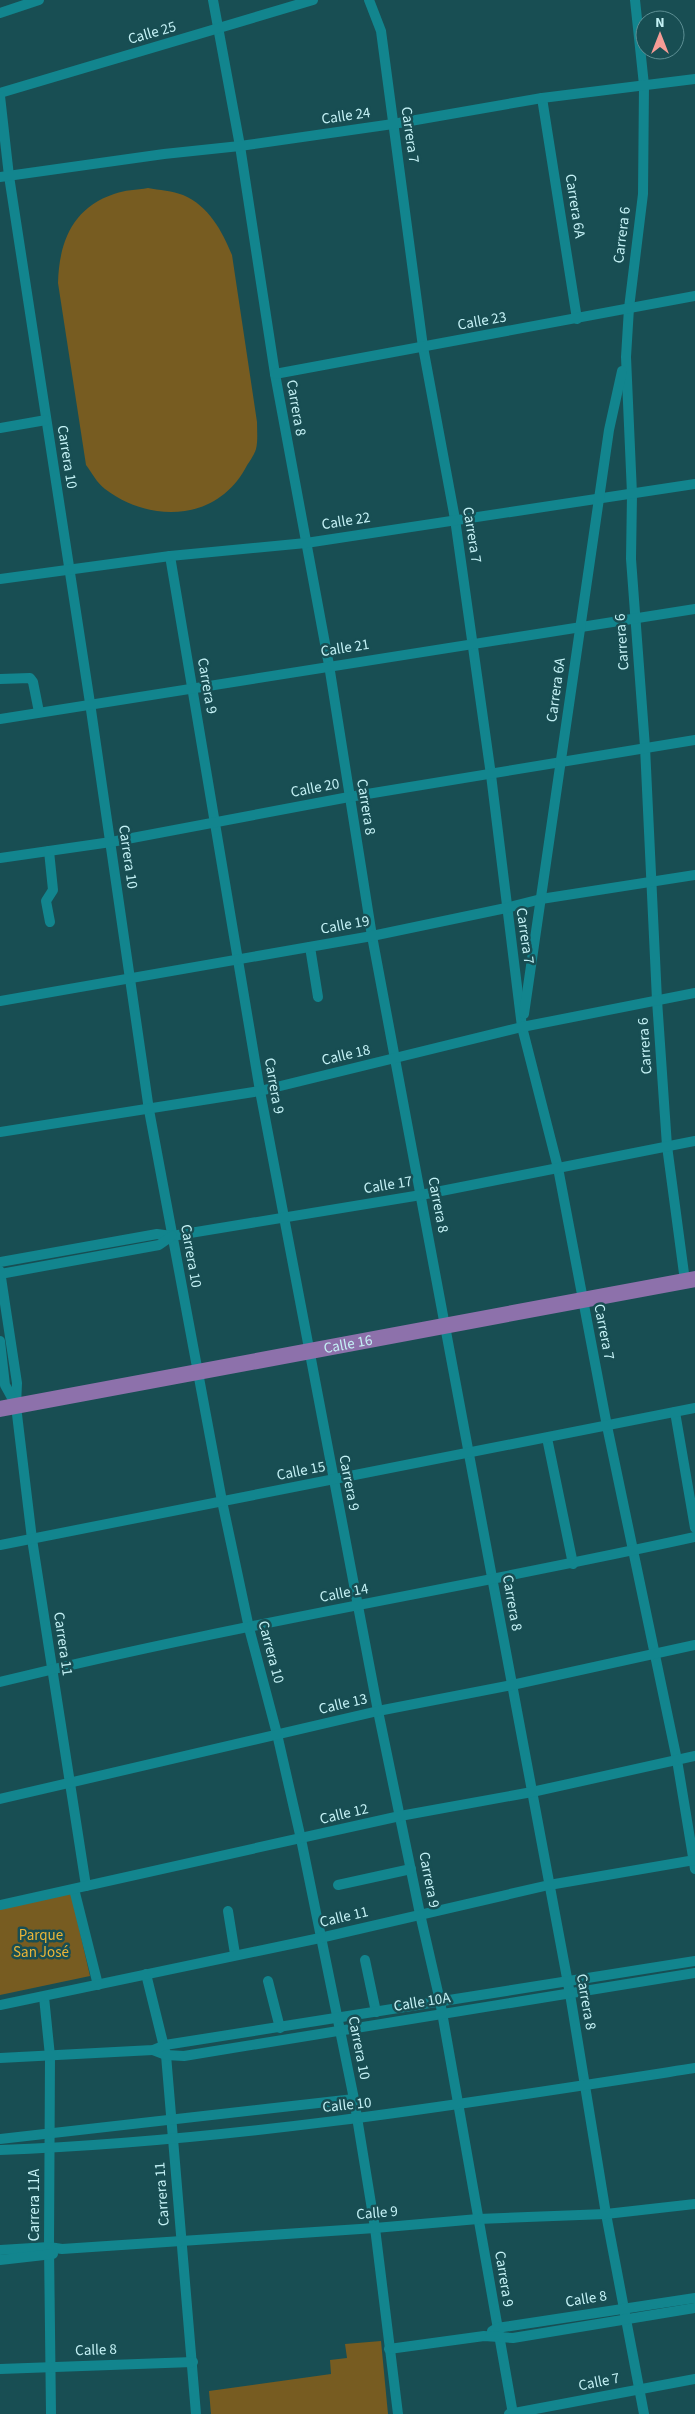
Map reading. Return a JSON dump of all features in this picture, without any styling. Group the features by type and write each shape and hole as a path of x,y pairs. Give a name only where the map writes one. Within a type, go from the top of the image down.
{"highway":[{"name":"Calle 16","path":"8,1407 690,1280"}],"street":[{"path":"0,13 39,0"},
{"name":"Carrera 8","path":"213,0 240,146 275,374 329,666 372,936 568,1980 606,2214 644,2414"},
{"name":"Calle 25","path":"0,94 313,0"},
{"name":"Carrera 7","path":"369,0 381,31 423,347 455,519 491,775 522,1028 558,1168 607,1426 677,1760 694,1864"},
{"name":"Carrera 6","path":"635,0 644,85 642,194 629,308 626,357 632,494 631,559 645,747 657,1000 667,1146 690,1280"},
{"name":"Calle 24","path":"5,177 393,124 542,98 695,79"},
{"name":"Carrera 10","path":"0,94 5,177 46,420 90,704 149,1110 222,1501 249,1628 277,1734 301,1840 354,2099 375,2228 398,2414"},
{"name":"Carrera 6A","path":"542,98 577,319"},
{"name":"Calle 23","path":"275,374 695,296"},
{"name":"Carrera 6A","path":"522,1028 609,430 626,357"},
{"path":"0,428 46,420"},
{"name":"Calle 22","path":"0,579 69,568 170,556 306,543 695,484"},
{"name":"Carrera 9","path":"170,556 260,1091 378,1711 420,1914 443,2014 511,2414"},
{"name":"Calle 21","path":"0,719 192,687 695,609"},
{"path":"0,679 30,678 33,682 39,712"},
{"name":"Calle 20","path":"0,858 111,842 349,797 695,740"},
{"path":"49,851 54,890 46,901 50,922"},
{"name":"Calle 19","path":"0,1001 372,936 541,899 695,876"},
{"path":"310,947 318,997"},
{"name":"Calle 18","path":"0,1132 260,1091 522,1028 695,993"},
{"name":"Calle 17","path":"0,1262 156,1234 172,1236 283,1216 421,1195 695,1141"},
{"name":"Calle 17","path":"0,1273 159,1245 172,1236"},
{"name":"Carrera 11","path":"0,1273 17,1383 8,1407"},
{"name":"Carrera 11","path":"0,1341 8,1407 32,1539 86,1886"},
{"name":"Calle 15","path":"0,1545 695,1408"},
{"path":"675,1412 695,1528"},
{"path":"547,1438 573,1564"},
{"name":"Calle 14","path":"0,1682 51,1669 359,1605 573,1564 695,1537"},
{"name":"Calle 13","path":"0,1799 69,1785 378,1711 512,1685 695,1645"},
{"name":"Calle 12","path":"0,1905 301,1840 400,1816 532,1792 695,1756"},
{"name":"Calle 11","path":"0,2005 44,1997 235,1954 320,1938 549,1886 694,1864"},
{"path":"338,1885 412,1869"},
{"path":"74,1889 98,1985"},
{"path":"228,1911 235,1954"},
{"path":"365,1960 376,2012"},
{"name":"Calle 10A","path":"0,2058 166,2050 338,2018 695,1961"},
{"name":"Calle 10A","path":"166,2050 184,2056 695,1973"},
{"name":"Carrera 11","path":"146,1974 166,2050 196,2414"},
{"path":"268,1980 280,2028"},
{"name":"Carrera 11A","path":"44,1997 50,2056 49,2251 51,2414"},
{"name":"Calle 10","path":"0,2150 173,2138 357,2119 460,2106 695,2068"},
{"path":"0,2139 354,2099"},
{"name":"Calle 9","path":"0,2260 62,2249 375,2228 478,2219 606,2214 695,2204"},
{"name":"Calle 9","path":"0,2250 49,2251"},
{"name":"Calle 8","path":"390,2350 484,2336 513,2338 695,2298"},
{"name":"Calle 8","path":"484,2336 497,2328 695,2308"},
{"name":"Calle 8","path":"0,2369 192,2362"},
{"name":"Calle 7","path":"511,2414 695,2380"}],"green space":[{"path":"148,188 175,192 192,200 207,212 219,228 228,246 232,255 257,422 255,452 232,486 217,499 199,508 181,512 161,512 142,508 123,500 102,487 86,465 58,283 61,254 65,241 78,218 100,200 114,194"},
{"name":"Parque San José","path":"71,1893 90,1976 0,1995 0,1908"},
{"path":"381,2341 388,2414 211,2414 209,2391 331,2374 330,2360 347,2358 345,2344"}]}
